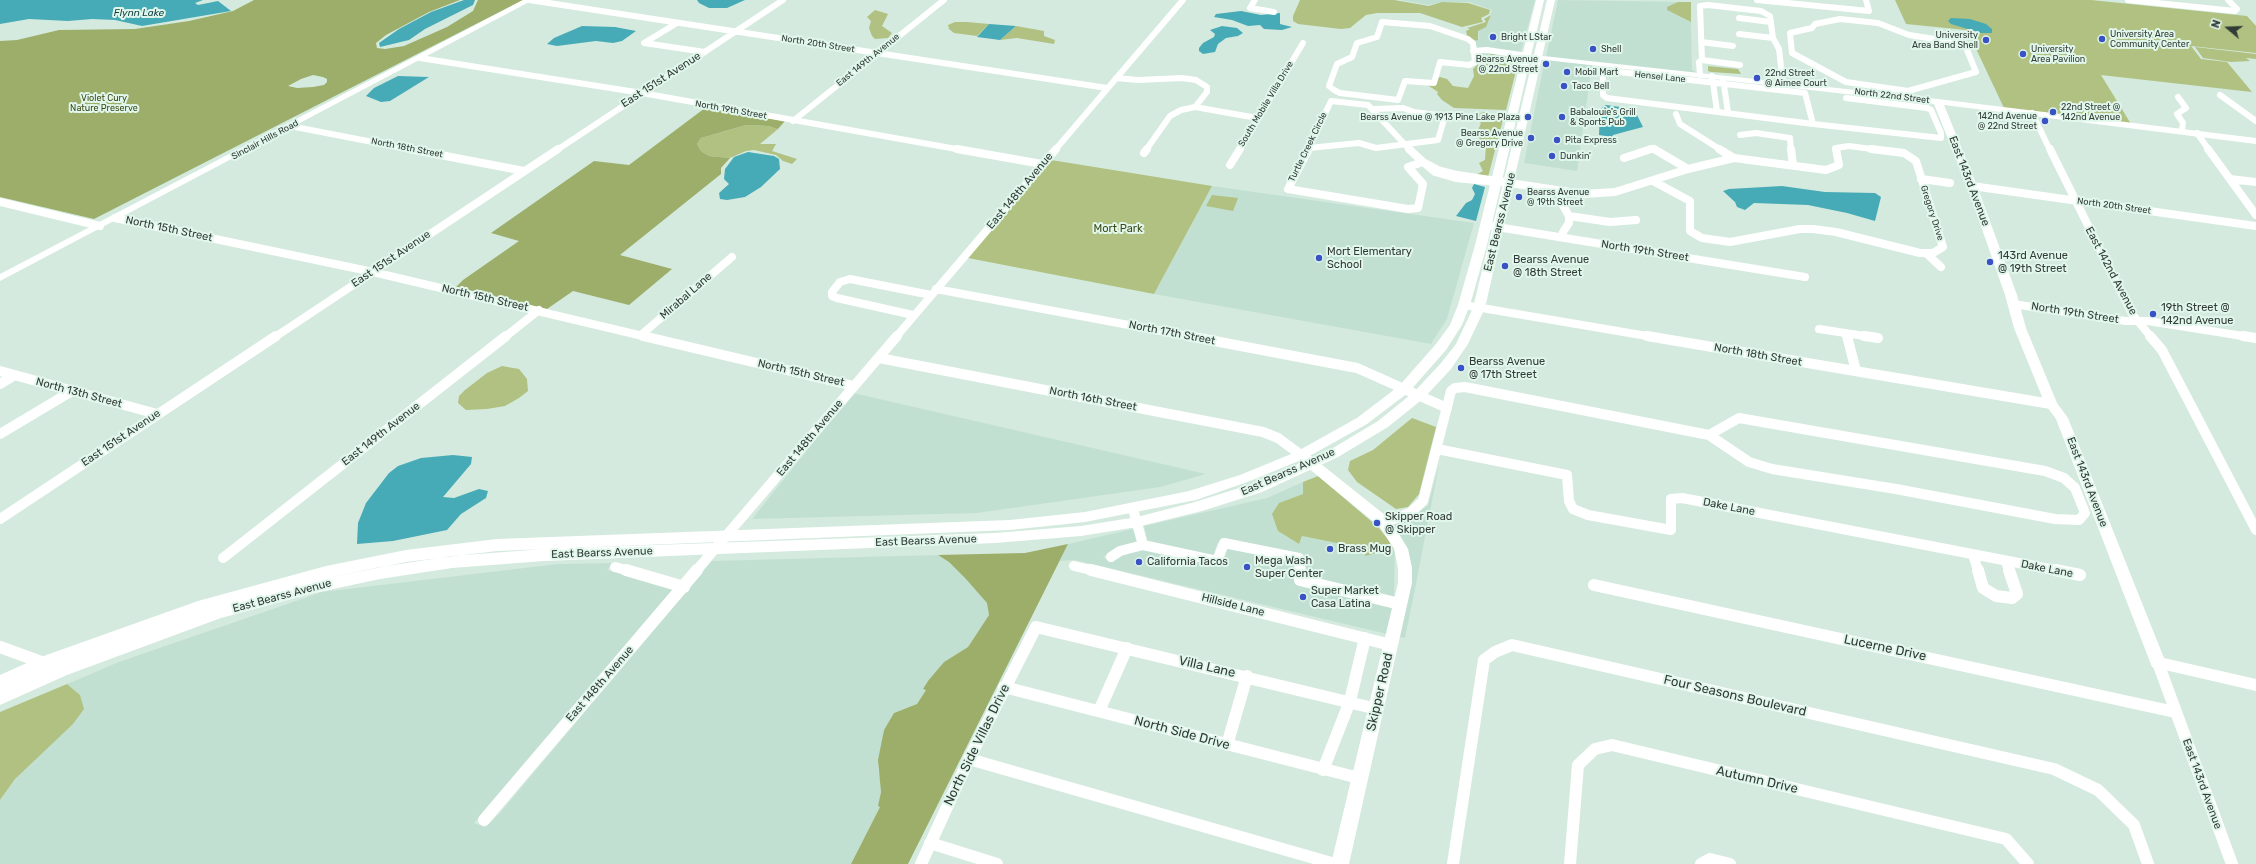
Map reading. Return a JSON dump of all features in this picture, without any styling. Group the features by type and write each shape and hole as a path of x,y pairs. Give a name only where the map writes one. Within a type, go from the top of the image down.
{"main road":[{"name":"East Bearss Avenue","path":"0,683 44,663 139,627 205,605 326,572 406,556 497,545 1010,526 1085,517 1135,515 1197,507 1251,490 1306,460 1362,421 1404,389 1425,368 1447,338 1464,305 1497,182 1524,55 1540,0"},
{"name":"East Bearss Avenue","path":"1306,460 1361,438 1418,395 1446,366 1462,344 1479,308 1539,57 1551,0"},
{"path":"1510,126 1522,128"},
{"path":"1480,245 1494,248"},
{"path":"1447,338 1462,344"},
{"name":"East Bearss Avenue","path":"0,698 60,670 224,611 337,582 417,567 492,559 995,538 1081,531 1135,515"}],"street":[{"name":"North 20th Street","path":"529,0 1107,88"},
{"name":"Sinclair Hills Road","path":"0,278 529,0"},
{"path":"554,4 561,0"},
{"name":"East 151st Avenue","path":"0,519 524,170 783,0"},
{"name":"East 149th Avenue","path":"793,121 944,0"},
{"name":"East 148th Avenue","path":"484,820 717,549 879,358 913,315 1183,0"},
{"path":"1255,0 1250,8 1274,12"},
{"path":"1757,0 1797,2 1869,11 1866,0"},
{"path":"2128,0 2237,10 2228,0"},
{"path":"1717,111 1707,78 1704,62 1702,60 1700,6 1708,5 1761,11 1770,16 1773,38 1779,49 1783,84"},
{"path":"1739,18 1771,22"},
{"path":"1840,19 1878,23 1909,36 1954,41 1965,45 1976,70 1974,73 1916,90 1887,92 1846,82 1793,55 1790,33 1812,28 1815,24 1840,19"},
{"path":"1382,22 1441,28 1451,34 1468,39 1473,43 1475,51 1475,62 1469,65 1440,62 1434,83 1405,81 1398,100 1340,93 1329,86 1338,64 1352,57 1357,43 1377,36 1382,22"},
{"path":"677,23 644,43 704,52"},
{"path":"1739,34 1773,38"},
{"path":"1701,42 1733,46"},
{"name":"South Mobile Villa Drive","path":"1230,165 1303,43"},
{"path":"1475,51 1524,55"},
{"name":"North 22nd Street","path":"1524,55 1724,81 1887,92 1938,102 2256,141"},
{"name":"North 19th Street","path":"420,58 642,93 1042,164"},
{"path":"1702,60 1740,65"},
{"name":"Hensel Lane","path":"1707,78 1606,71 1603,73 1603,95 1607,98 1728,112 1813,124 1954,139"},
{"path":"1116,78 1138,80 1182,78 1200,82 1208,90 1195,107"},
{"path":"1728,112 1724,81 1805,93 1813,124"},
{"path":"2220,95 2256,122"},
{"path":"2178,97 2186,108 2177,114 2183,122 2182,131"},
{"path":"1846,98 1927,108 1931,110 1941,133 1941,138"},
{"name":"Turtle Creek Circle","path":"1374,109 1368,106 1331,101 1288,189 1408,209 1418,208 1423,184 1408,167 1423,162"},
{"name":"East 143rd Avenue","path":"1938,102 1972,186 2011,295 2020,328 2051,404 2062,418 2158,662 2175,712 2232,864"},
{"path":"1144,153 1173,114 1195,107 1257,118"},
{"path":"1309,148 1359,143 1376,148 1403,143 1438,140 1445,116 1403,108 1374,109"},
{"path":"1374,109 1403,143 1435,172 1488,183 1497,182"},
{"name":"East 142nd Avenue","path":"2032,113 2074,201 2132,314 2162,350 2256,530"},
{"path":"1676,114 1680,124 1734,158"},
{"name":"North 18th Street","path":"290,126 524,170"},
{"path":"1740,135 1756,133 1790,138 1793,165"},
{"path":"2197,133 2256,215"},
{"name":"Gregory Drive","path":"1497,182 1583,194 1615,192 1688,169 1734,158 1826,170 1839,165 1836,148 1849,146 1904,153 1916,161 1943,247 1938,252 1927,254 1836,232 1813,229 1800,229 1730,242 1702,238 1690,231 1690,201 1653,181"},
{"path":"1624,158 1653,148 1688,169"},
{"path":"1921,179 1950,183"},
{"path":"2230,179 2256,182"},
{"name":"North 20th Street","path":"1972,186 2256,226"},
{"path":"1562,192 1561,202 1568,216 1568,223 1563,232"},
{"path":"0,202 100,226"},
{"path":"1568,216 1610,222 1636,220"},
{"name":"North 15th Street","path":"115,218 373,272 539,310 854,386"},
{"name":"North 19th Street","path":"1486,225 1805,277"},
{"path":"1927,254 1941,267"},
{"name":"Mirabal Lane","path":"641,335 732,257"},
{"name":"North 17th Street","path":"913,315 837,298 832,296 832,292 840,282 850,279 933,292 1339,364 1357,368 1404,389"},
{"name":"North 19th Street","path":"2013,304 2139,322 2148,321 2256,338"},
{"name":"North 18th Street","path":"1464,305 2051,404"},
{"name":"East 149th Avenue","path":"223,558 539,310"},
{"path":"1819,329 1878,338"},
{"path":"1847,334 1856,371"},
{"name":"North 16th Street","path":"879,358 1263,432 1278,438 1306,460"},
{"name":"North 13th Street","path":"0,371 158,414"},
{"path":"0,384 15,375"},
{"path":"1385,523 1411,512 1423,502 1451,392 1455,388 1464,387 1709,434 1749,462 1772,469 1896,489 2055,519 2079,520 2085,513 2075,488 2064,478 2045,471 1739,418 1709,434"},
{"path":"1404,389 1447,408"},
{"path":"0,434 72,391"},
{"name":"Dake Lane","path":"1437,449 1567,475 1570,501 1573,509 1588,515 1671,530 1671,499 1682,498 2080,575"},
{"name":"Skipper Road","path":"1306,460 1385,523 1402,549 1405,583 1340,864"},
{"path":"1135,515 1144,545"},
{"path":"1111,557 1120,551 1144,545 1217,561 1224,543 1299,558 1300,580 1400,604"},
{"path":"1972,554 1983,588 1996,596 2012,598 2017,594 2006,561"},
{"name":"Hillside Lane","path":"1074,566 1391,645"},
{"path":"615,568 684,587"},
{"name":"Lucerne Drive","path":"1594,585 2175,712"},
{"name":"Villa Lane","path":"1036,627 1350,700 1377,709"},
{"name":"North Side Villas Drive","path":"921,864 969,759 1004,687 1036,627"},
{"path":"1323,770 1350,700 1365,638"},
{"name":"Four Seasons Boulevard","path":"1453,864 1484,660 1495,652 1512,645 2054,769 2098,790 2134,825 2148,864"},
{"path":"0,647 44,663"},
{"path":"1099,711 1127,648"},
{"path":"2158,662 2256,684"},
{"path":"1227,745 1247,676"},
{"name":"North Side Drive","path":"1004,687 1359,778"},
{"name":"Autumn Drive","path":"1570,864 1578,765 1595,748 1612,745 2006,839 2028,864"},
{"path":"969,759 1334,864"},
{"path":"930,844 997,864"},
{"path":"1701,864 1710,859 1730,864"}],"shaded area":[{"path":"1401,0 1535,0 1519,59 1505,55 1488,56 1475,53 1473,41 1479,39 1478,31 1488,23 1492,10 1469,2 1442,2 1429,5"},
{"path":"1558,0 1683,2 1667,7 1667,10 1691,22 1692,70 1699,74 1546,57"},
{"path":"1545,59 1592,64 1577,171 1524,163"},
{"name":"Mort Elementary School","path":"1212,186 1474,223 1447,319 1431,344 1154,294"},
{"path":"853,393 1206,474 1160,487 977,513 752,519"},
{"path":"1439,465 1405,638 1399,637 1407,602 1392,525 1415,515 1428,505"},
{"path":"1303,482 1303,494 1279,503 1278,531 1299,544 1302,536 1366,549 1365,555 1395,548 1394,598 1306,578 1305,558 1299,554 1225,540 1218,542 1213,556 1148,543 1144,526 1267,498"},
{"path":"1133,529 1137,543 1116,548 1103,557 1111,562 1124,554 1144,549 1216,565 1223,563 1228,548 1293,560 1294,580 1299,584 1393,606 1387,634 1075,560 1060,561 1068,544"},
{"path":"938,555 949,562 967,579 987,603 989,615 968,647 944,662 924,689 926,690 917,704 894,713 884,730 878,769 881,783 880,807 851,864 0,864 0,800 15,779 31,762 73,724 80,695 67,684 119,662 322,592 558,564 613,563 607,570 676,589 474,823 485,827 499,814 712,561"}],"green space":[{"name":"Violet Cury Nature Preserve","path":"254,0 460,0 429,12 386,35 376,43 377,48 385,49 404,46 447,27 473,11 478,0 523,0 94,219 0,197 0,41 17,40 59,30 135,29 189,21 233,11","holes":["313,75 327,79 327,82 324,85 297,88 288,86"]},
{"path":"1300,0 1394,0 1429,6 1442,2 1468,3 1490,10 1489,14 1481,18 1483,22 1462,27 1420,13 1377,13 1366,15 1350,28 1341,29 1298,24 1293,21 1293,16"},
{"path":"1895,0 2091,0 2247,16 2256,26 2256,53 2191,46 2201,59 2227,62 2252,92 2101,75 2131,124 2004,108 1966,30 1906,24"},
{"path":"1678,2 1691,2 1691,22 1667,10 1667,7"},
{"path":"875,10 888,14 882,26 892,33 888,38 875,39 872,36 869,28 871,21 867,17"},
{"path":"1491,15 1486,27 1478,31 1478,40 1473,41 1463,37 1467,35 1466,31 1470,29 1467,28 1486,22 1484,19"},
{"path":"955,22 989,24 977,36 954,33 949,29 948,25"},
{"path":"1016,26 1044,31 1044,36 1055,40 1054,44 1017,38 1000,40"},
{"path":"2195,47 2256,54 2256,59 2246,58 2250,61 2231,62 2203,58"},
{"path":"1492,54 1519,59 1506,110 1454,108 1442,100 1437,94 1438,92 1426,84 1440,77 1447,79 1453,86 1468,88 1474,76 1473,69 1477,65 1491,63 1487,56"},
{"path":"1708,66 1738,69 1741,74 1711,72 1708,71"},
{"path":"705,108 785,121 778,129 768,126 746,125 701,138 697,144 701,151 709,156 730,158 721,168 721,174 620,255 672,269 629,305 573,291 547,309 456,287 463,280 519,241 491,233 594,161 629,165"},
{"path":"1484,112 1504,116 1488,177 1476,175 1483,171 1479,163 1485,160 1486,145 1476,135 1481,123 1470,117"},
{"path":"746,125 768,126 778,129 760,144 776,144 772,151 797,159 792,164 783,161 776,155 754,150 746,151 730,158 709,156 701,151 697,144 701,138"},
{"name":"Mort Park","path":"1051,160 1212,186 1154,294 968,258"},
{"path":"1212,195 1238,198 1233,211 1206,206"},
{"path":"502,366 519,369 527,379 528,391 505,406 466,410 458,403 459,396 465,390 487,373"},
{"path":"1412,418 1436,427 1419,494 1408,507 1396,509 1357,482 1348,470 1350,461 1373,450"},
{"path":"1318,476 1378,527 1395,548 1365,556 1366,549 1302,536 1299,544 1278,531 1272,514 1279,503 1303,494 1303,482"},
{"path":"1068,544 908,864 851,864 880,807 878,806 881,792 878,760 884,730 894,713 917,704 926,690 923,689 928,681 944,662 968,647 989,615 987,603 949,562 938,555 1025,553"},
{"path":"67,684 80,695 84,709 73,724 15,779 0,800 0,712"}],"water":[{"name":"Flynn Lake","path":"0,0 203,0 195,3 198,5 218,1 231,11 142,26 115,20 92,19 68,21 29,19 0,24"},
{"path":"464,0 475,0 473,5 425,29 409,40 380,47 379,43 399,29 431,12"},
{"path":"697,0 745,0 727,8 709,8 699,3"},
{"path":"1241,11 1261,15 1280,13 1280,24 1292,27 1282,30 1264,29 1260,25 1248,26 1232,20 1214,17 1216,14"},
{"path":"1951,18 1970,19 1986,24 1992,29 1992,33 1981,33 1951,24 1948,21"},
{"path":"989,24 1016,26 1000,40 977,37"},
{"path":"582,26 615,27 636,31 622,41 613,43 596,41 557,46 547,44 554,38"},
{"path":"1222,26 1237,28 1243,33 1238,36 1226,38 1218,44 1215,52 1203,54 1199,51 1199,48 1203,43 1214,37 1215,34 1210,30"},
{"path":"398,76 429,77 390,101 381,102 366,96 374,88"},
{"path":"1606,105 1634,109 1643,127 1613,135 1612,137 1599,135 1600,109"},
{"path":"748,152 774,156 779,159 780,169 761,187 745,197 727,200 720,199 719,193 729,184 724,179 725,169 734,157"},
{"path":"1474,184 1485,187 1476,221 1456,216 1466,203 1472,200 1475,194 1472,188"},
{"path":"1782,186 1825,192 1875,193 1881,197 1875,221 1847,213 1808,205 1754,203 1745,210 1737,207 1735,202 1723,191 1729,189"},
{"path":"453,455 472,457 471,464 443,497 454,498 479,489 488,491 486,498 461,514 447,530 393,541 357,544 358,523 366,503 389,473 398,466 421,458"}],"place":[{"name":"Bright LStar","path":"1493,37"},
{"name":"University Area Community Center","path":"2102,39"},
{"name":"University Area Band Shell","path":"1986,40"},
{"name":"Shell","path":"1593,49"},
{"name":"University Area Pavilion","path":"2023,54"},
{"name":"Bearss Avenue @ 22nd Street","path":"1546,64"},
{"name":"Mobil Mart","path":"1567,72"},
{"name":"22nd Street @ Aimee Court","path":"1757,78"},
{"name":"Taco Bell","path":"1564,86"},
{"name":"22nd Street @ 142nd Avenue","path":"2053,112"},
{"name":"Bearss Avenue @ 1913 Pine Lake Plaza","path":"1528,117"},
{"name":"Babalouie's Grill & Sports Pub","path":"1562,117"},
{"name":"142nd Avenue @ 22nd Street","path":"2045,121"},
{"name":"Bearss Avenue @ Gregory Drive","path":"1531,138"},
{"name":"Pita Express","path":"1557,140"},
{"name":"Dunkin'","path":"1552,156"},
{"name":"Bearss Avenue @ 19th Street","path":"1519,197"},
{"name":"Mort Elementary School","path":"1319,258"},
{"name":"143rd Avenue @ 19th Street","path":"1990,262"},
{"name":"Bearss Avenue @ 18th Street","path":"1505,266"},
{"name":"19th Street @ 142nd Avenue","path":"2153,314"},
{"name":"Bearss Avenue @ 17th Street","path":"1461,368"},
{"name":"Skipper Road @ Skipper","path":"1377,523"},
{"name":"Brass Mug","path":"1330,549"},
{"name":"California Tacos","path":"1139,562"},
{"name":"Mega Wash Super Center","path":"1247,567"},
{"name":"Super Market Casa Latina","path":"1303,597"}]}
